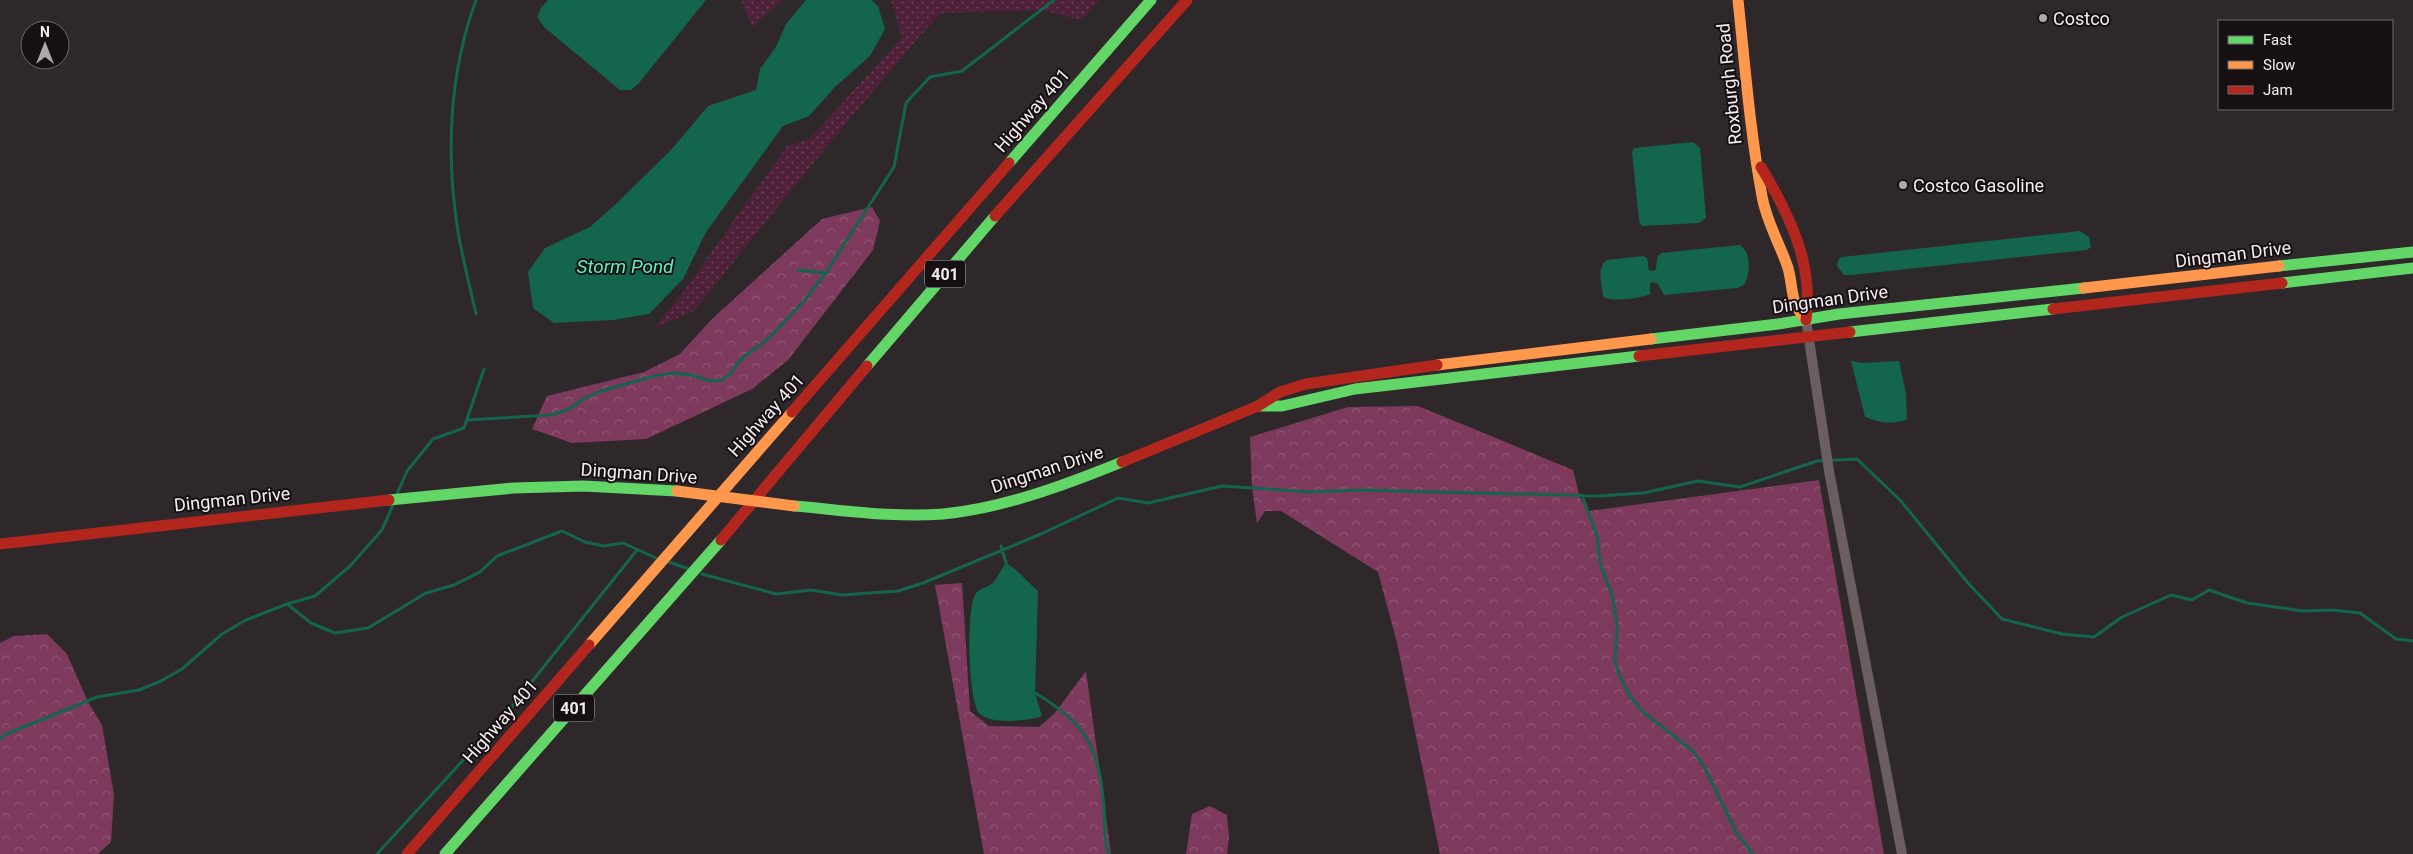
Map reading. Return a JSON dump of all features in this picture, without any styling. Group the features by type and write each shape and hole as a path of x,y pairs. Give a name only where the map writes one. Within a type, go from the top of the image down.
{"main road":[{"name":"Highway 401","path":"407,854 647,576 1151,0"},
{"name":"401","path":"445,854 710,553 946,272 1187,0"},
{"name":"Roxburgh Road","path":"1738,0 1752,140 1758,164 1762,198 1788,269 1795,307 1806,320"},
{"name":"Roxburgh Road","path":"1758,164 1777,193 1799,245 1805,268 1810,305 1806,320"},
{"name":"Dingman Drive","path":"0,544 270,512 514,488 584,486 677,491 794,506 880,513 942,514 1003,504 1109,467 1258,406 1280,392 1306,384 1366,374 1806,320 1848,313 2413,252"},
{"name":"Dingman Drive","path":"1258,406 1282,406 1354,389 2413,268"},
{"path":"450,854 457,841"}],"street":[{"path":"1806,320 1825,450 1902,854"}],"shaded area":[{"path":"741,0 783,0 752,27"},
{"path":"891,0 1099,0 1082,20 1041,10 940,13 841,129 694,311 654,328 678,299 787,146 809,139 902,38"}],"green space":[{"path":"872,207 880,221 873,250 788,360 752,389 646,439 572,443 532,429 547,396 644,372 680,354 712,319 822,219"},
{"path":"1418,406 1573,470 1580,498 1589,511 1819,480 1884,854 1440,854 1397,643 1378,572 1281,511 1265,511 1257,523 1252,488 1250,437 1348,407"},
{"path":"962,583 970,711 989,726 1039,727 1055,713 1086,671 1111,854 984,854 935,585"},
{"path":"47,634 67,654 88,702 102,725 114,795 111,842 98,854 0,854 0,643 14,636"},
{"path":"1210,806 1227,815 1229,837 1227,854 1186,854 1192,814"}],"water":[{"path":"548,0 706,0 639,83 631,90 620,90 544,27 537,17 541,8"},
{"name":"Storm Pond","path":"806,0 871,0 878,6 885,29 870,56 835,87 809,116 783,126 706,232 683,279 649,314 613,320 554,323 533,308 528,272 545,248 590,227 671,150 708,106 756,90 760,69 776,47 786,24"},
{"path":"1693,142 1700,148 1706,218 1699,223 1642,226 1639,221 1632,152 1634,148"},
{"path":"2080,231 2089,237 2091,247 2087,250 1851,275 1844,275 1837,266 1838,260 1842,257"},
{"path":"1740,245 1747,253 1749,270 1744,285 1737,288 1664,295 1658,284 1653,282 1650,283 1650,294 1646,296 1611,299 1603,296 1601,272 1607,260 1643,256 1647,258 1649,270 1654,271 1657,258 1661,253"},
{"path":"1851,361 1863,363 1899,361 1906,393 1907,419 1886,422 1865,417"},
{"path":"1006,563 1038,591 1035,693 1042,716 1000,721 984,717 979,713 975,705 972,691 969,636 972,604 975,595 979,590 993,583"}],"waterway":[{"path":"476,0 460,57 452,115 451,144 454,203 458,232 476,314"},
{"path":"467,420 550,415 567,410 585,398 601,391 654,376 673,373 691,375 710,381 722,380 732,372 740,360 769,338 804,301 825,274 894,167 906,103 930,77 962,71 1054,0"},
{"path":"798,270 826,273"},
{"path":"397,494 407,471 433,439 464,428 484,369"},
{"path":"702,574 776,594 811,590 842,595 898,591 923,583 1041,534 1118,498 1148,503 1222,486 1311,492 1362,490 1600,496 1643,493 1698,481 1740,487 1817,461 1857,459 1900,500 1968,583 2002,619 2062,634 2094,637 2122,617 2171,595 2192,600 2209,590 2247,603 2303,611 2332,610 2360,613 2396,639 2413,641"},
{"path":"1582,495 1597,536 1600,563 1613,598 1617,626 1615,662 1621,679 1629,695 1643,712 1693,751 1705,768 1736,832 1753,854"},
{"path":"0,739 4,735 97,697 139,690 161,681 182,669 222,634 246,620 287,604 315,596 350,566 382,530 393,505"},
{"path":"287,604 311,623 335,633 368,628 426,593 454,585 480,572 497,556 562,531 585,542 604,546 623,543 656,558"},
{"path":"1001,546 1006,563"},
{"path":"377,854 510,709 637,550"},
{"path":"669,562 689,569"},
{"path":"1035,693 1067,715 1088,740 1099,770 1104,808 1105,838 1109,854"}],"traffic: fast":[{"path":"1009,163 1151,0"},
{"path":"867,366 995,216"},
{"path":"2279,266 2413,252"},
{"path":"2282,283 2413,268"},
{"path":"1651,339 1778,324 1839,314 2084,288"},
{"path":"1850,332 2053,309"},
{"path":"1258,406 1282,406 1355,389 1639,356"},
{"path":"794,506 906,515 966,511 989,507 1034,494 1122,462"},
{"path":"389,500 514,488 584,486 677,491"},
{"path":"445,854 721,540"}],"traffic: slow":[{"path":"1738,0 1751,123 1764,205 1788,268 1794,301 1806,320"},
{"path":"2084,288 2279,266"},
{"path":"1437,365 1651,339"},
{"path":"589,645 792,412"},
{"path":"677,491 794,506"}],"traffic: jam":[{"path":"995,216 1187,0"},
{"path":"792,412 1009,163"},
{"path":"1761,167 1790,221 1803,259 1808,299 1806,320"},
{"path":"2053,309 2282,283"},
{"path":"1639,356 1850,332"},
{"path":"1122,462 1258,406 1280,392 1306,384 1437,365"},
{"path":"721,540 867,366"},
{"path":"0,544 389,500"},
{"path":"407,854 589,645"}],"place":[{"name":"Costco","path":"2043,18"},
{"name":"Costco Gasoline","path":"1903,185"}]}
